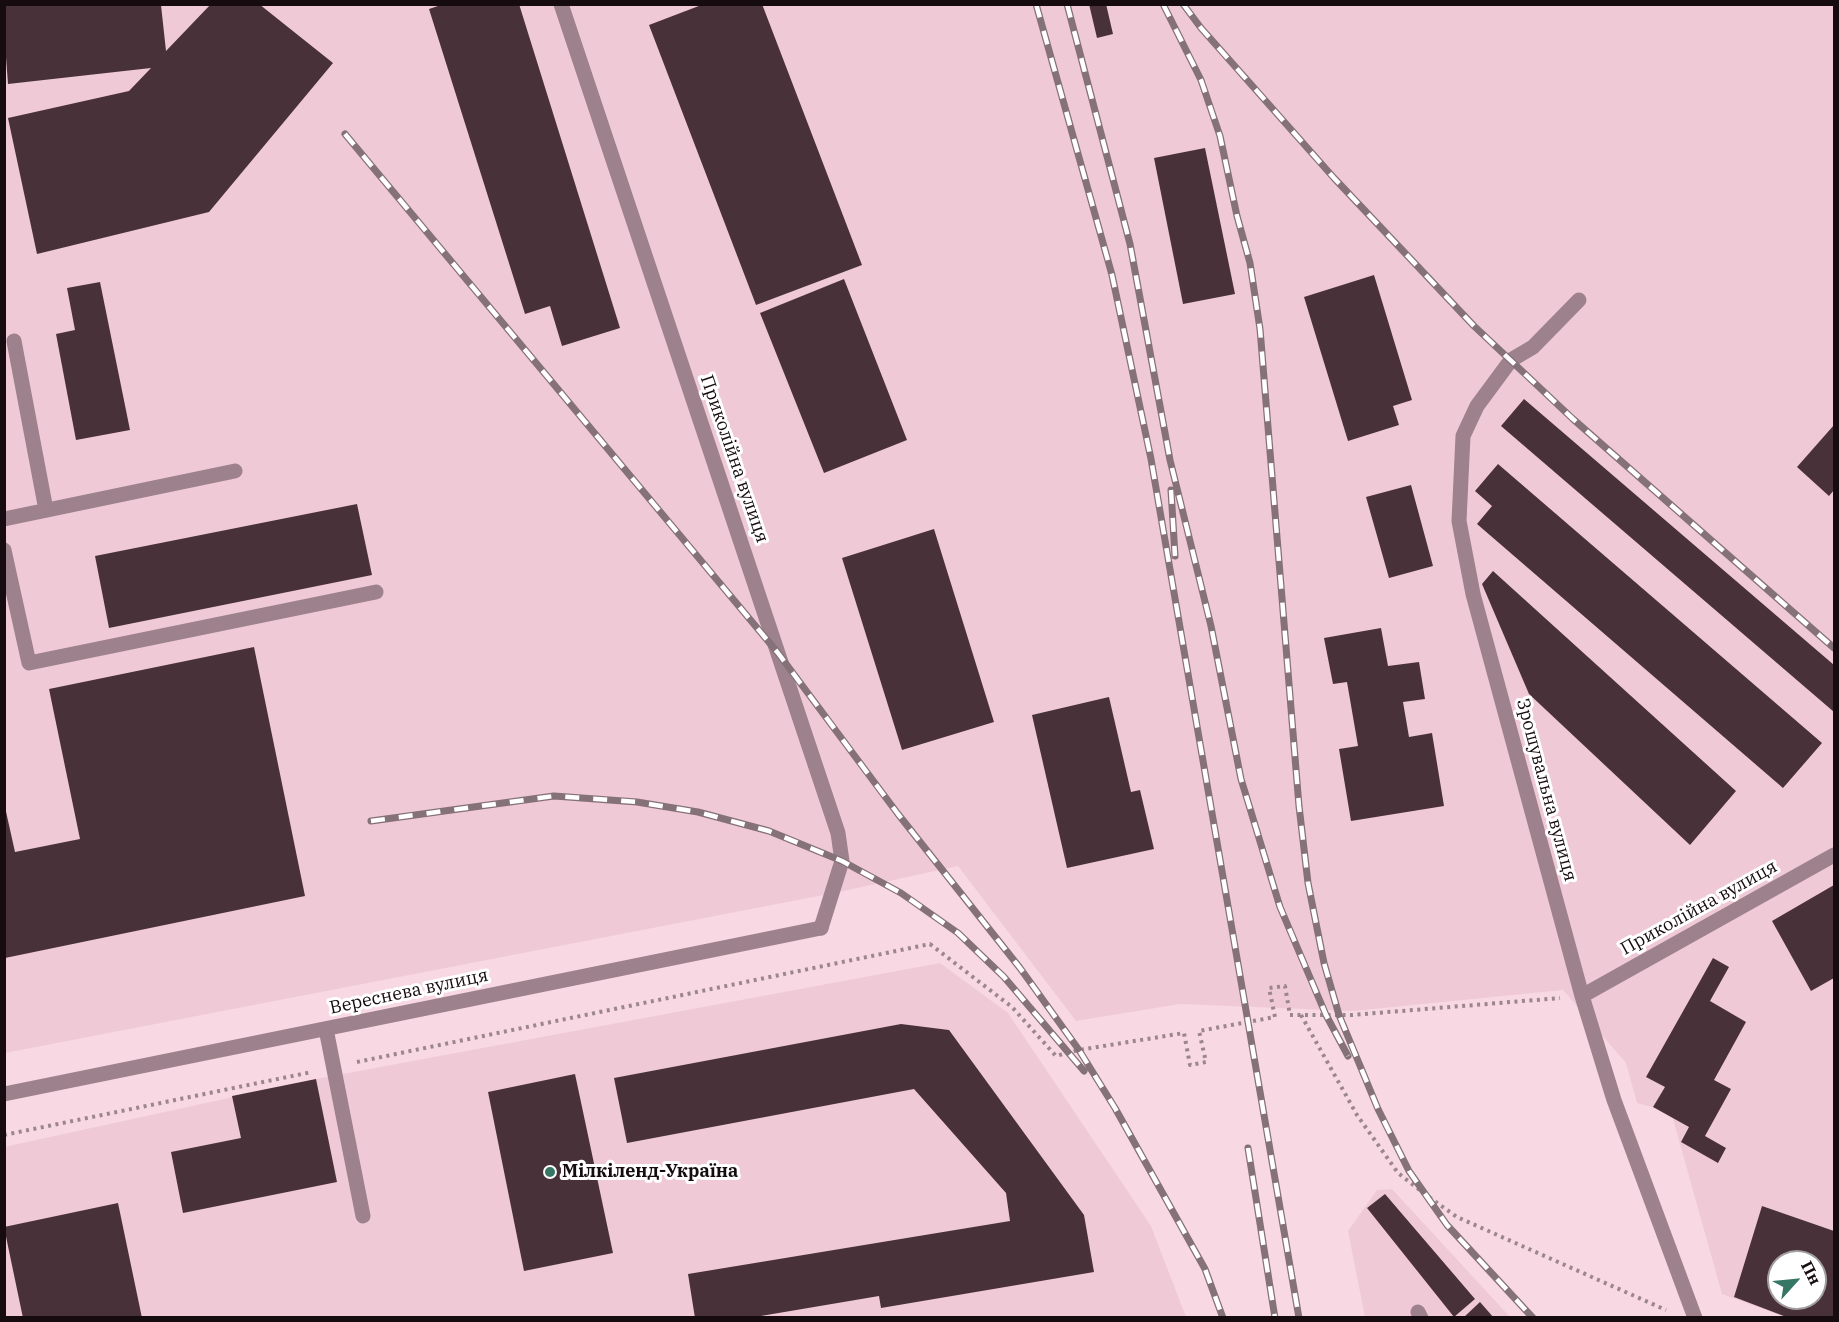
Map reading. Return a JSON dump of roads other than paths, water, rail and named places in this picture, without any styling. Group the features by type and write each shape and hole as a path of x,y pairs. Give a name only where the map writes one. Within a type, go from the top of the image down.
{"street":[{"name":"Приколійна вулиця","path":"561,4 838,832 842,861 821,928"},
{"name":"Зрошувальна вулиця","path":"1579,300 1533,347 1511,360 1477,406 1463,436 1460,521 1473,594 1582,996 1614,1100 1695,1317"},
{"path":"14,341 46,510"},
{"path":"4,519 235,471"},
{"path":"4,550 28,663 376,592"},
{"name":"Приколійна вулиця","path":"1582,996 1834,855"},
{"name":"Вереснева вулиця","path":"4,1094 821,928"},
{"path":"326,1029 363,1216"}],"railway":[{"path":"1036,4 1112,275 1151,459 1299,1318"},
{"path":"1067,4 1130,244 1170,460 1211,626 1241,779 1280,907 1326,1015 1348,1056"},
{"path":"1163,4 1201,80 1220,136 1237,216 1250,263 1260,329 1299,806 1308,883 1324,963 1339,1015 1378,1109 1409,1171 1447,1225 1533,1318"},
{"path":"1183,4 1201,28 1334,178 1474,326 1573,419 1834,648"},
{"path":"345,134 778,653 898,814 1020,968 1079,1050 1115,1108 1205,1269 1223,1318"},
{"path":"1171,490 1175,556"},
{"path":"371,821 554,796 637,802 698,812 769,831 842,861 901,893 958,933 1004,977 1084,1071"},
{"path":"1248,1148 1275,1318"}],"place":[{"name":"Мілкіленд-Україна","path":"550,1172"}]}
